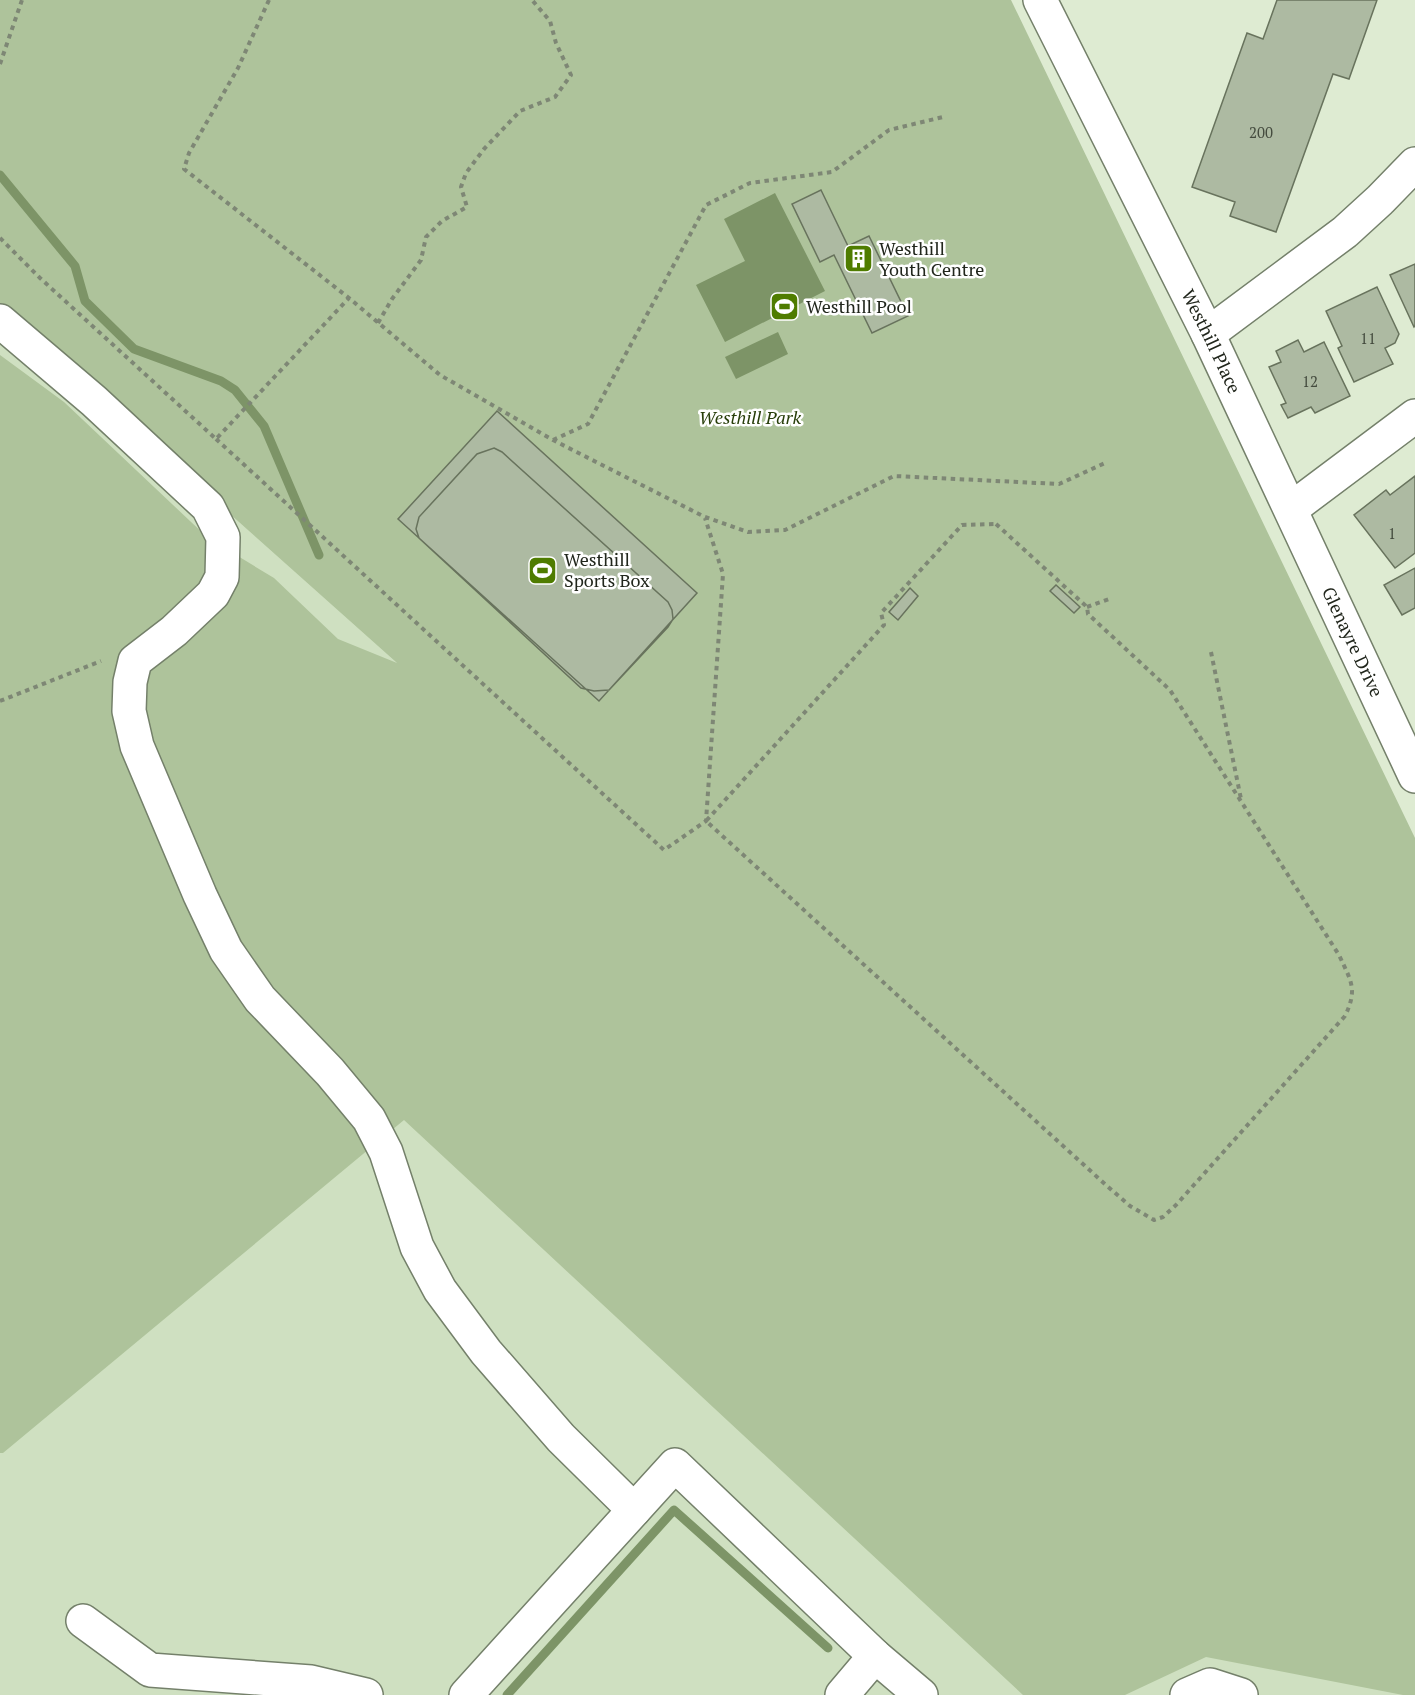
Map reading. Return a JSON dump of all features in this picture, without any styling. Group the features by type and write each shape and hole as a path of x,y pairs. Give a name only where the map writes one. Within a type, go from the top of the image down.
{"street":[{"name":"Westhill Place","path":"1040,0 1208,334 1291,509"},
{"path":"1208,334 1345,232 1415,164"},
{"path":"0,321 94,400 208,507 223,537 222,577 213,594 174,631 135,661 130,682 129,711 137,746 200,895 226,950 260,999 330,1072 369,1119 386,1152 417,1247 440,1290 486,1352 561,1438 634,1510"},
{"path":"1291,509 1415,416"},
{"name":"Glenayre Drive","path":"1291,509 1415,776"},
{"path":"466,1695 675,1465 875,1656 921,1695"},
{"path":"83,1621 150,1670 311,1682 366,1695"},
{"path":"842,1695 875,1656"},
{"path":"1187,1695 1210,1685 1241,1695"}],"path":[{"path":"0,64 22,0"},
{"path":"270,0 238,68 189,153 184,169 350,298 440,375 553,440 705,517 748,532 784,530 894,476 1059,484 1105,463"},
{"path":"378,323 392,299 422,260 426,237 442,221 467,207 461,187 466,173 484,149 520,111 555,97 571,75 556,43 550,21 532,0"},
{"path":"553,440 588,424 706,205 750,183 832,172 889,130 943,117"},
{"path":"0,238 40,278 664,850 706,821 884,625 881,613 962,525 996,524 1087,607 1088,614 1170,690 1339,955 1348,975 1353,996 1345,1016 1176,1205 1163,1217 1154,1220 1130,1206 1106,1185 706,821"},
{"path":"216,439 350,298"},
{"path":"705,517 723,574 706,821"},
{"path":"1087,607 1112,598"},
{"path":"1211,652 1242,803"},
{"path":"0,702 106,660 135,661"}],"shaded area":[{"path":"775,193 825,291 725,342 696,285 745,261 724,219"},
{"path":"0,309 1415,1571 1415,1695 0,1695"},
{"path":"778,332 788,354 736,379 725,357"}],"green space":[{"name":"Westhill Park","path":"0,0 1011,0 1415,838 1415,1695 1403,1695 1206,1657 1125,1695 1023,1695 404,1120 3,1453 0,1453 0,355 64,402 208,538 274,578 338,639 397,663 0,309"}],"building":[{"path":"1277,0 1377,0 1349,79 1333,74 1276,232 1230,216 1235,202 1192,187 1247,33 1263,39"},
{"name":"Westhill Youth Centre","path":"821,190 848,246 869,236 908,316 872,333 834,255 820,262 792,204"},
{"path":"1415,264 1415,326 1414,327 1390,275"},
{"path":"1377,287 1399,334 1395,343 1385,348 1393,364 1354,382 1338,348 1342,346 1326,311"},
{"path":"1298,340 1304,352 1324,342 1350,396 1315,413 1311,407 1288,418 1281,405 1286,403 1269,367 1281,362 1276,351"},
{"name":"Westhill Sports Box","path":"497,411 697,593 599,701 398,519"},
{"name":"Westhill Sports Box","path":"494,448 502,452 668,602 672,610 673,619 668,627 609,690 594,691 581,688 419,538 416,529 419,517 477,454"},
{"path":"1415,476 1415,553 1395,568 1354,515 1386,490 1390,495"},
{"path":"1415,568 1415,608 1402,615 1384,585"},
{"path":"1056,585 1080,607 1074,613 1050,591"},
{"path":"910,588 918,596 898,620 889,612"}],"waterway":[{"path":"0,175 75,266 85,301 134,349 221,381 235,390 264,426 319,555"},
{"path":"507,1695 674,1510 828,1648"}],"place":[{"name":"Westhill Youth Centre","path":"858,259"},
{"name":"Westhill Pool","path":"785,307"},
{"name":"Westhill Sports Box","path":"543,570"}]}
